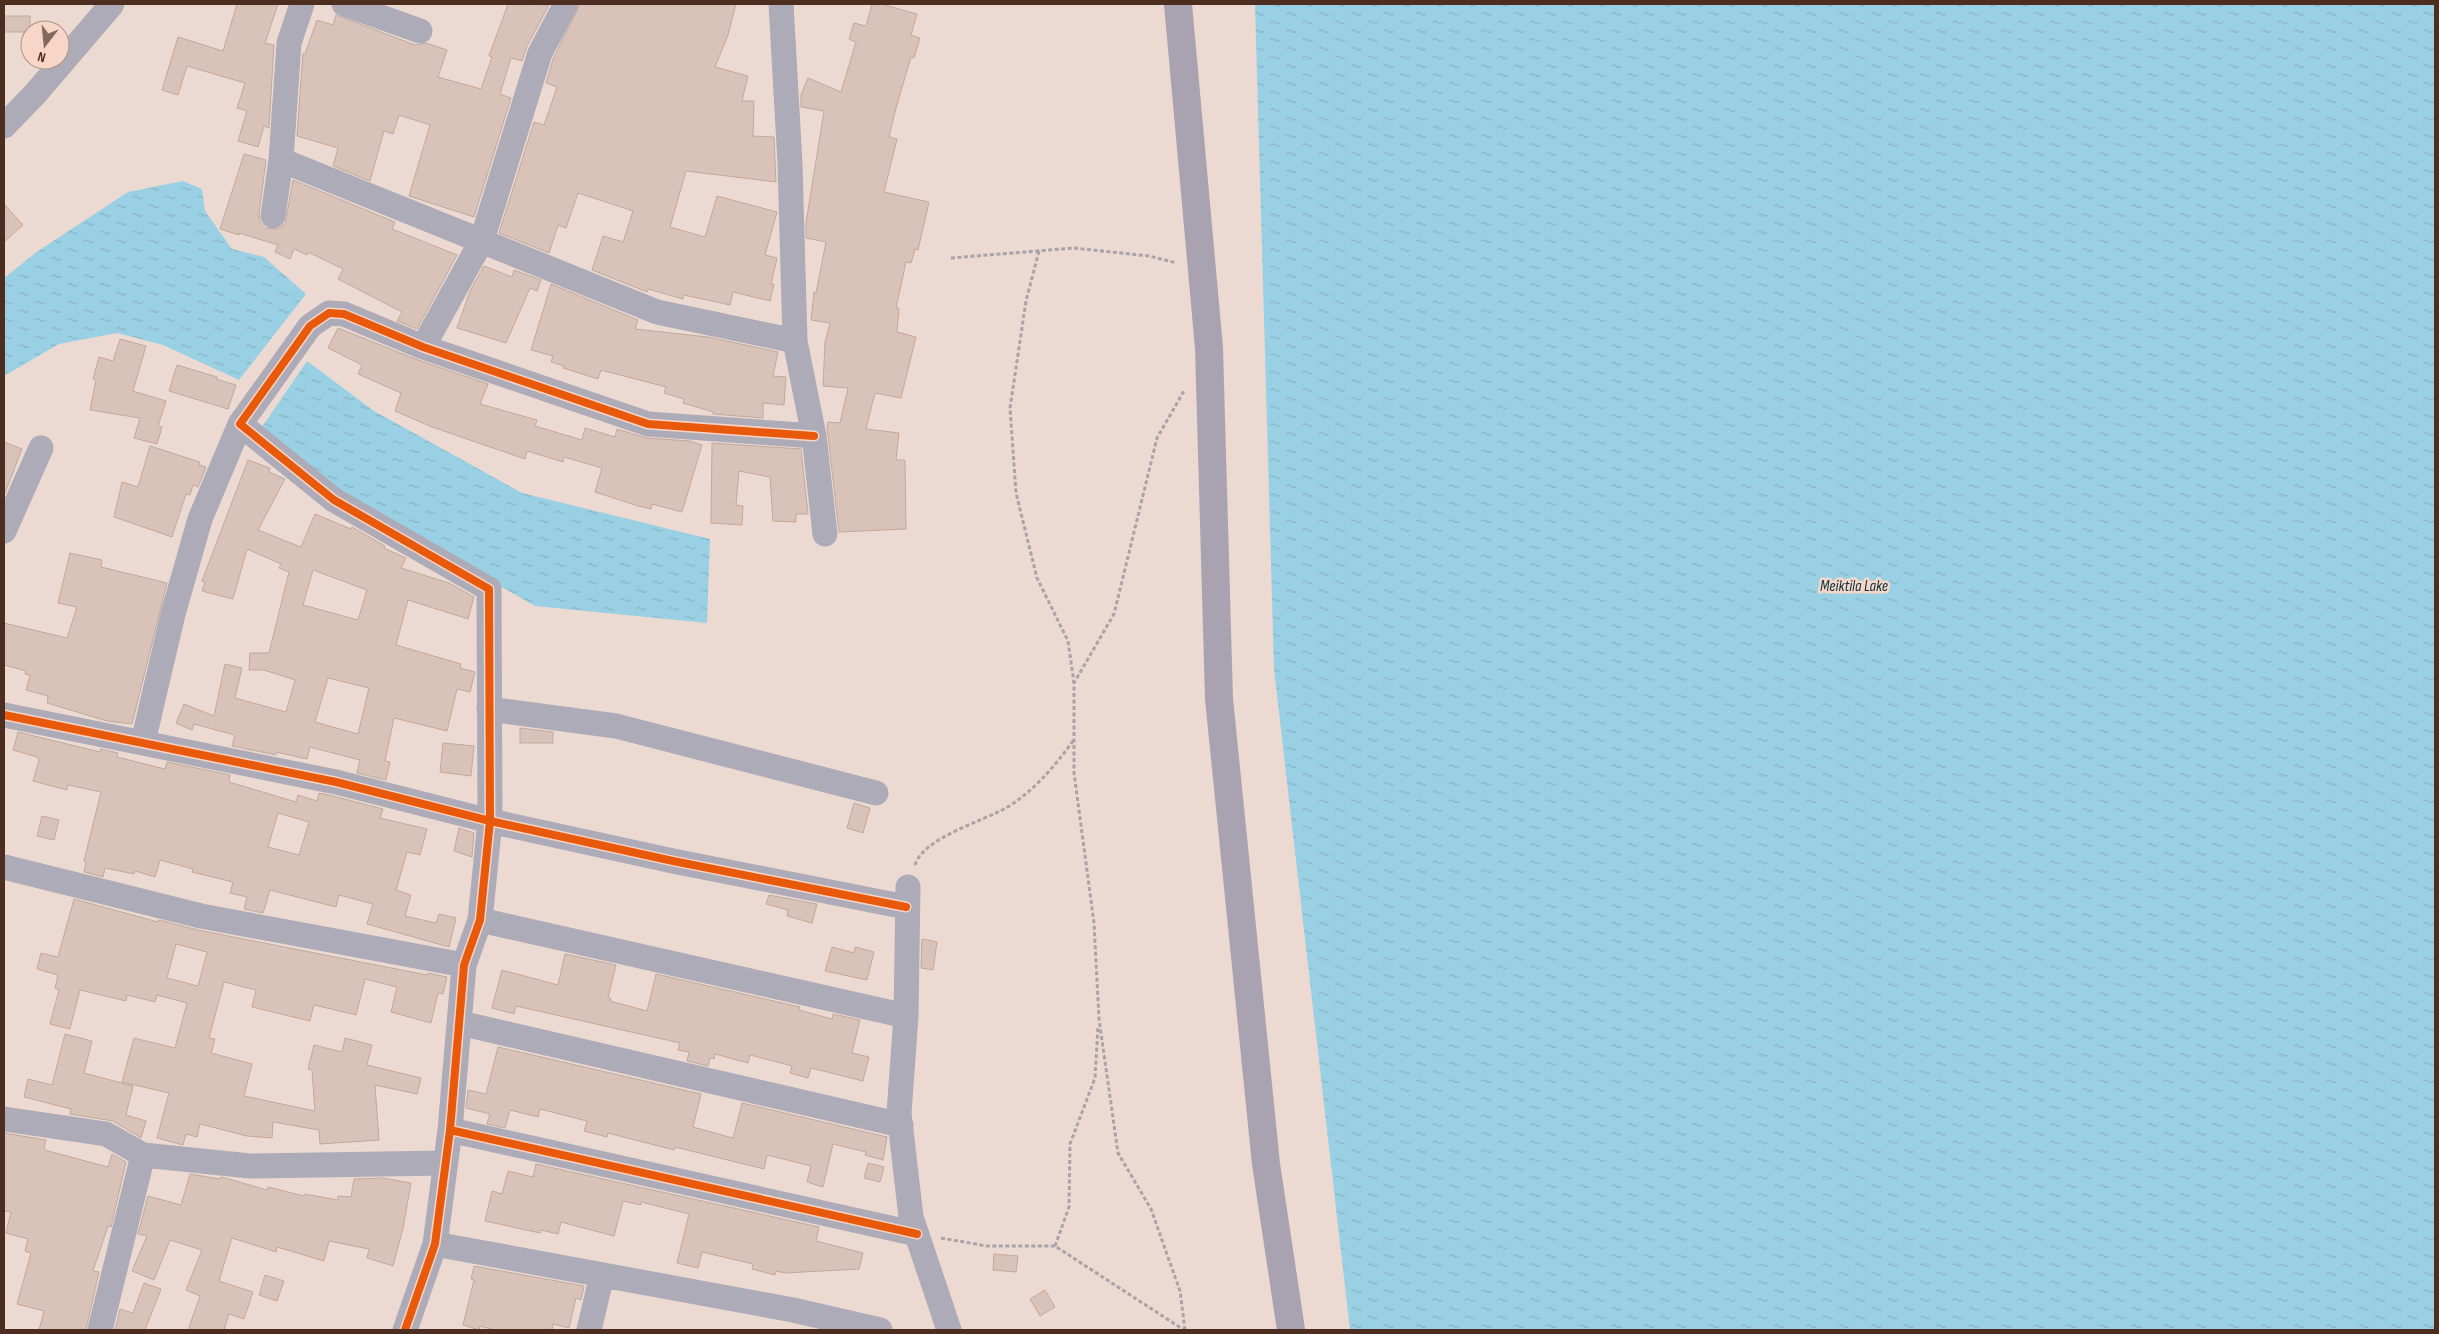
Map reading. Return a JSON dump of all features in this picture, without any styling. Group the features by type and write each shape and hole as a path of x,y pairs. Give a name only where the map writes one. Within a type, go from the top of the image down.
{"main road":[{"path":"1178,4 1209,348 1219,698 1266,1164 1291,1330"}],"street":[{"path":"4,126 35,94 112,4"},
{"path":"273,216 281,160 289,43 302,4"},
{"path":"344,4 420,31"},
{"path":"423,347 482,240 540,53 566,4"},
{"path":"781,4 790,163 796,341 814,436 825,534"},
{"path":"281,160 657,312 796,341"},
{"path":"144,742 173,614 200,519 240,424 310,326 329,312 344,314 423,347 648,424 814,436"},
{"path":"240,424 334,500 489,588 490,821 480,920 464,965 450,1130 435,1244 405,1330"},
{"path":"4,531 41,448"},
{"path":"489,710 616,726 876,793"},
{"path":"4,715 336,782 490,821 673,861 907,897 906,1016 899,1113 911,1217 949,1330"},
{"path":"4,867 200,916 464,965"},
{"path":"480,920 906,1016"},
{"path":"460,1023 901,1125"},
{"path":"4,1119 106,1134 143,1156 250,1166 446,1163"},
{"path":"450,1130 917,1234"},
{"path":"100,1330 143,1156"},
{"path":"435,1244 602,1275 790,1320 880,1330"},
{"path":"590,1330 602,1275"}],"path":[{"path":"951,258 1074,248 1150,256 1202,269"},
{"path":"1039,251 1026,301 1010,408 1016,493 1037,578 1068,641 1074,684 1074,773 1094,923 1099,1020 1118,1153 1151,1209 1180,1291 1185,1330"},
{"path":"1074,684 1114,614 1157,438 1190,380"},
{"path":"907,897 917,857 960,827 1006,808 1045,778 1074,740"},
{"path":"1055,1246 1069,1207 1070,1144 1095,1078 1099,1020"},
{"path":"917,1234 987,1246 1055,1246 1185,1330"}],"water":[{"name":"Meiktila Lake","path":"1255,4 2435,4 2435,1330 1350,1330 1274,669"},
{"path":"183,181 202,189 205,211 232,249 264,257 306,294 239,380 163,345 117,333 59,344 4,376 4,278 38,251 128,192"},
{"path":"307,361 374,411 522,493 710,539 707,623 535,606 333,490 262,427"}],"building":[{"path":"237,4 278,4 265,43 274,45 269,128 264,126 258,147 238,141 247,111 237,108 245,83 187,66 178,95 162,90 178,37 223,51"},
{"path":"508,4 549,5 527,46 522,61 511,58 500,94 511,98 474,217 409,196 430,125 399,115 393,134 384,131 370,181 333,166 338,148 297,136 303,53 305,54 317,20 333,25 336,15 415,45 426,43 447,50 438,77 481,89 492,57 489,56"},
{"path":"580,4 736,4 728,35 715,67 748,76 742,101 754,101 753,136 774,137 776,182 686,171 670,227 705,237 717,196 777,212 765,255 777,258 771,284 774,284 770,301 733,292 730,305 684,295 683,299 648,289 647,292 592,270 603,236 623,242 633,211 578,193 566,228 558,225 549,253 499,233 534,122 544,125 557,87 546,83 553,59"},
{"path":"872,4 881,4 917,14 911,35 920,38 914,58 911,57 889,137 897,139 884,192 929,202 918,250 915,249 911,263 906,262 896,308 899,308 897,332 916,337 901,398 875,393 866,429 899,433 896,460 905,460 906,529 839,532 827,427 828,422 840,423 848,388 823,386 825,342 830,323 811,320 814,292 816,293 826,242 806,238 806,223 824,111 801,107 801,95 808,78 841,92 856,42 849,39 854,23 866,26"},
{"path":"4,16 30,16 30,20 20,20 20,32 4,32"},
{"path":"244,154 266,160 259,214 260,222 265,228 278,229 285,224 293,180 395,222 392,229 457,255 417,329 397,321 402,312 338,279 343,269 308,252 307,255 294,249 290,259 275,252 278,245 220,229"},
{"path":"4,204 23,225 4,242"},
{"path":"484,266 512,277 514,270 541,280 537,291 530,288 506,343 457,328 470,291"},
{"path":"551,284 638,320 635,329 708,337 778,352 773,376 786,377 784,405 763,403 763,418 713,414 713,412 683,403 684,399 664,393 666,387 601,370 598,379 563,368 564,366 551,362 553,356 531,350"},
{"path":"338,328 418,360 488,384 480,404 537,420 535,426 582,440 585,428 615,437 617,429 647,438 690,441 702,445 682,512 652,504 651,509 595,492 602,468 564,457 563,462 527,451 525,459 432,427 395,411 401,393 358,374 362,365 328,348"},
{"path":"120,339 146,346 133,391 166,401 158,426 162,427 157,444 134,438 140,418 90,410 96,380 93,379 99,357 113,361"},
{"path":"177,365 236,385 228,409 169,391"},
{"path":"4,442 22,449 5,493 4,493"},
{"path":"712,443 801,449 808,514 796,514 796,522 773,521 770,477 739,471 736,505 743,506 742,525 711,523"},
{"path":"150,446 200,462 199,465 206,467 198,487 193,485 190,495 186,494 172,537 114,517 122,482 138,487"},
{"path":"248,460 270,468 269,472 285,479 258,530 301,547 315,514 351,529 352,527 385,546 384,548 406,558 401,568 449,583 474,597 468,619 408,600 396,645 461,664 460,668 475,672 470,692 457,689 447,731 394,718 385,761 390,762 386,780 357,773 360,760 310,747 307,759 276,752 276,755 232,746 235,735 194,724 192,730 176,723 184,704 214,716 225,664 242,668 235,698 286,712 295,680 264,670 249,670 250,653 269,653 289,572 279,568 281,564 247,549 233,599 202,591 205,582 202,581","holes":["313,570 367,590 358,620 303,605","328,678 369,688 358,734 315,722"]},
{"path":"70,553 102,560 101,567 167,583 132,724 107,721 47,703 48,696 26,690 30,675 25,674 26,671 4,665 4,623 67,638 77,607 58,603"},
{"path":"520,728 553,732 553,743 520,743"},
{"path":"18,732 100,752 101,749 118,753 117,757 165,769 167,762 230,775 229,782 296,802 298,795 317,801 319,793 383,809 380,818 427,829 420,855 407,852 396,890 411,895 405,916 436,923 439,914 456,918 449,947 367,924 373,904 339,895 336,907 270,890 263,913 244,909 247,897 230,893 233,882 192,872 193,869 160,860 155,877 135,871 134,874 105,868 103,877 84,872 86,862 84,861 101,792 68,785 67,790 33,781 39,760 37,757 13,750","holes":["278,813 309,822 299,855 268,847"]},
{"path":"443,743 474,746 471,776 440,772"},
{"path":"854,803 870,808 863,833 847,828"},
{"path":"42,816 59,820 54,840 37,836"},
{"path":"459,828 474,833 472,857 454,851"},
{"path":"769,895 817,904 812,923 787,916 788,910 766,904"},
{"path":"74,899 158,922 159,920 198,930 427,975 428,973 447,977 443,994 438,993 431,1023 391,1012 397,987 365,979 356,1015 314,1005 310,1021 252,1007 256,990 224,982 209,1038 215,1039 211,1053 252,1064 244,1096 315,1111 312,1070 308,1069 314,1045 342,1052 345,1038 372,1045 367,1065 421,1078 417,1094 375,1085 379,1140 320,1144 319,1130 273,1122 272,1138 247,1136 200,1124 197,1137 186,1134 183,1145 157,1138 169,1093 122,1082 134,1038 175,1048 187,1003 157,995 155,1002 127,995 126,1001 80,990 70,1029 50,1024 59,990 55,988 58,975 37,969 41,953 58,957","holes":["176,944 207,952 198,986 167,978"]},
{"path":"922,939 937,942 933,970 921,968"},
{"path":"832,947 854,953 855,947 874,952 867,980 825,971"},
{"path":"565,954 616,965 608,998 611,998 610,1001 647,1011 656,974 800,1007 799,1010 832,1019 833,1014 860,1020 852,1053 869,1057 863,1081 811,1068 808,1078 790,1073 792,1066 750,1055 748,1063 715,1054 714,1059 710,1058 708,1066 687,1061 689,1052 678,1050 680,1043 516,1006 514,1014 492,1008 502,970 558,985"},
{"path":"65,1034 92,1041 84,1073 133,1086 126,1115 146,1121 141,1138 113,1121 70,1114 71,1109 24,1097 28,1079 52,1085"},
{"path":"498,1047 701,1094 693,1127 733,1138 742,1103 887,1137 883,1160 865,1155 866,1152 833,1144 823,1187 807,1182 811,1166 767,1155 764,1169 675,1147 674,1150 608,1133 607,1137 584,1131 587,1121 540,1109 538,1117 510,1110 505,1128 487,1124 490,1114 466,1108 468,1090 486,1094"},
{"path":"4,1133 46,1140 44,1149 48,1151 108,1167 112,1154 126,1162 111,1227 108,1226 93,1271 99,1272 86,1330 39,1330 44,1311 17,1304 31,1253 25,1251 28,1239 6,1233 11,1212 4,1211"},
{"path":"868,1163 884,1167 880,1182 864,1178"},
{"path":"536,1164 819,1227 816,1241 863,1253 859,1269 785,1273 776,1271 775,1275 752,1269 753,1264 702,1252 698,1268 677,1263 689,1214 641,1202 641,1205 623,1201 614,1236 561,1222 558,1234 541,1230 540,1233 485,1221 492,1191 502,1194 508,1171 533,1177"},
{"path":"190,1174 220,1179 221,1177 267,1190 268,1187 304,1196 305,1194 338,1200 338,1196 351,1197 354,1179 383,1178 411,1183 403,1228 393,1266 367,1258 369,1249 329,1241 324,1261 277,1247 276,1252 232,1238 219,1281 253,1292 244,1319 229,1314 224,1330 188,1330 200,1296 186,1290 202,1250 170,1240 154,1280 132,1271 147,1236 138,1234 148,1196 181,1205"},
{"path":"994,1254 1018,1256 1016,1272 993,1270"},
{"path":"474,1266 584,1286 581,1300 576,1298 569,1328 553,1324 552,1330 495,1330 480,1326 479,1330 463,1325 474,1280 471,1279"},
{"path":"265,1275 284,1281 277,1301 259,1295"},
{"path":"144,1283 161,1289 145,1330 115,1330 120,1309 133,1313"},
{"path":"1045,1290 1055,1307 1040,1316 1030,1299"}],"cycle path":[{"path":"405,1330 435,1244 450,1130 464,965 480,920 490,821 489,589 334,500 240,424 310,326 329,313 344,314 423,347 648,424 814,436"},
{"path":"4,715 336,782 490,821 673,861 906,907"},
{"path":"450,1130 917,1234"}]}
